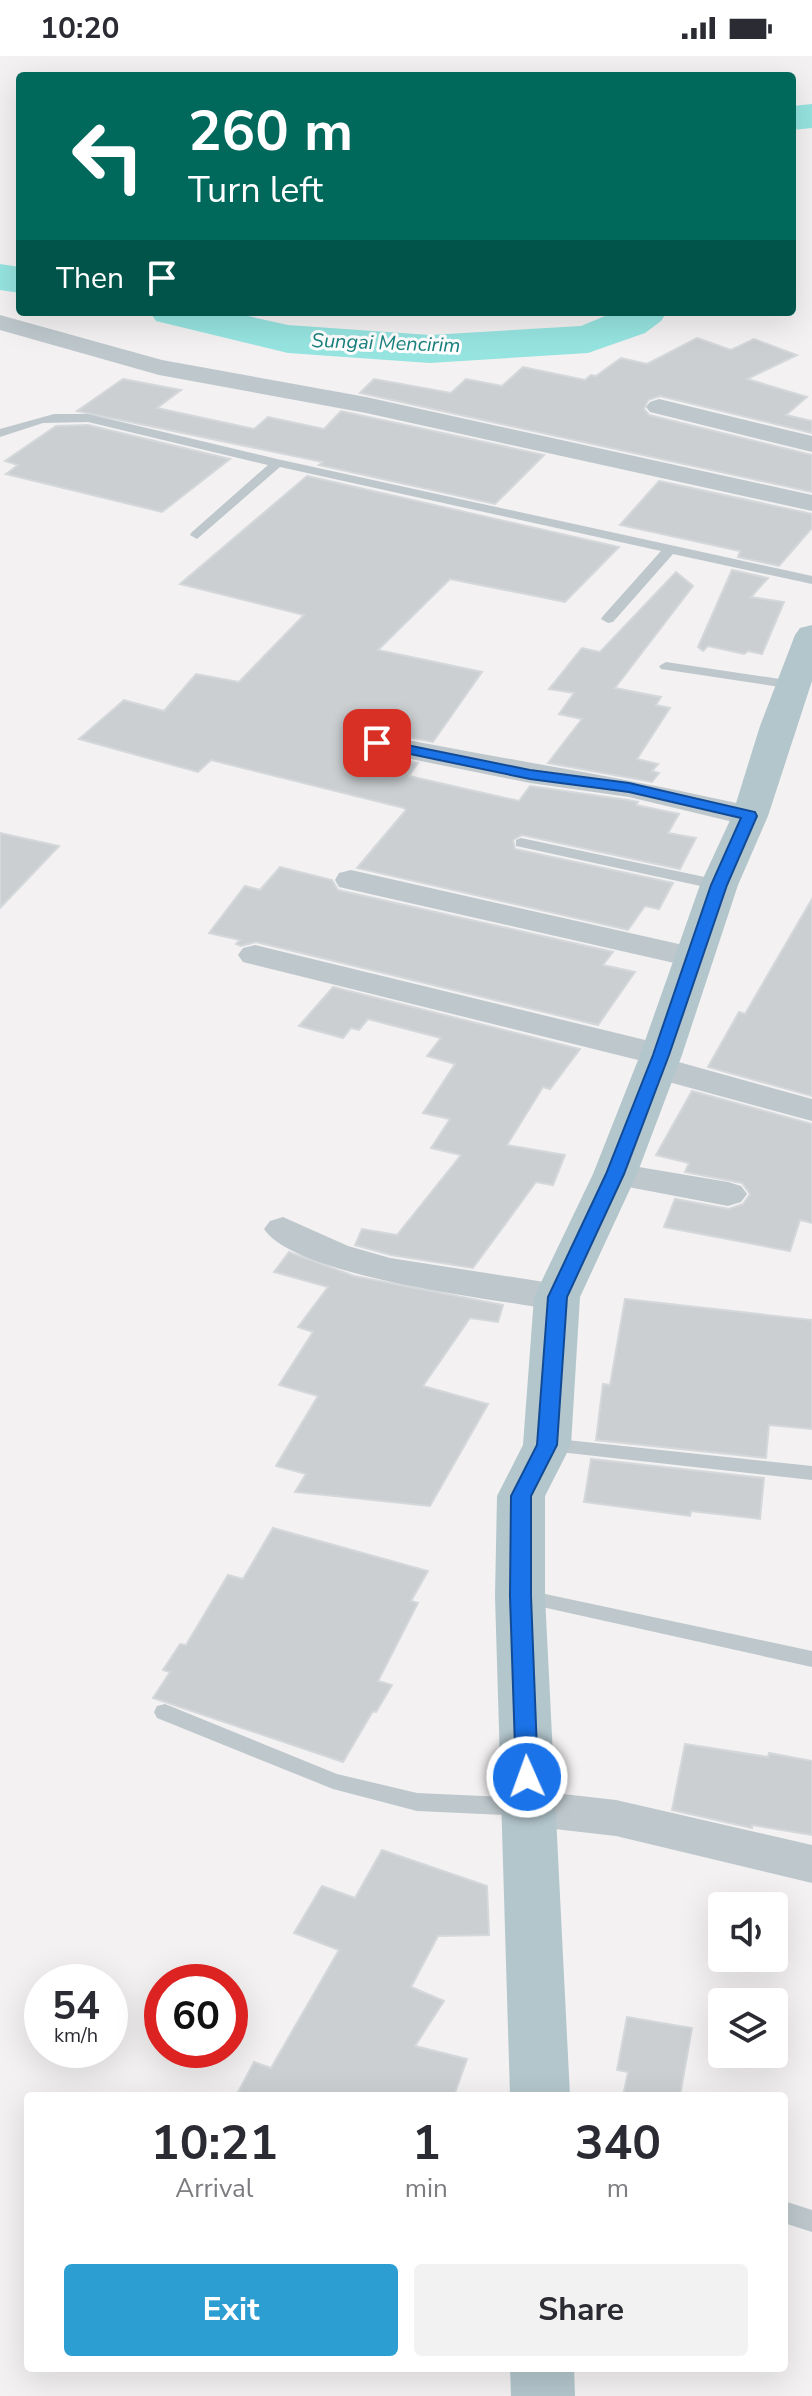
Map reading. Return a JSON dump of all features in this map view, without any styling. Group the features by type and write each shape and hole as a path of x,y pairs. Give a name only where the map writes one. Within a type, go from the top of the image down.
{"main road":[{"path":"540,2092 520,1596 521,1496 547,1445 557,1297 615,1174 659,1061 692,957 719,885 750,816 812,635"},
{"path":"542,2372 543,2396"}],"street":[{"path":"0,322 159,367 366,405 812,503"},
{"path":"659,407 812,444"},
{"path":"377,743 530,774 629,788 750,816"},
{"path":"351,880 692,957"},
{"path":"255,955 659,1061 812,1110"},
{"path":"615,1174 728,1194"},
{"path":"283,1229 334,1255 390,1270 557,1297"},
{"path":"528,1808 616,1818 812,1864"}],"lane":[{"path":"0,433 40,418 63,415 88,418 277,463 812,580"},
{"path":"197,535 277,463"},
{"path":"608,619 670,549"},
{"path":"666,666 793,685"},
{"path":"521,843 719,885"},
{"path":"547,1445 812,1473"},
{"path":"520,1596 812,1659"},
{"path":"165,1712 333,1781 417,1802 528,1808"},
{"path":"788,2213 812,2221"}],"building":[{"path":"697,338 731,350 754,339 797,355 747,379 807,397 786,415 812,421 812,433 660,396 648,400 644,409 649,415 812,455 812,492 360,393 374,379 451,393 466,379 502,386 523,367 585,380 621,358 647,364"},
{"path":"123,379 181,390 157,408 254,429 268,417 324,429 341,411 544,455 495,504 319,465 323,462 77,411"},
{"path":"88,425 230,459 162,512 6,474 18,465 5,461 56,426"},
{"path":"307,476 619,547 565,602 450,579 378,650 482,672 433,742 376,731 363,735 359,744 365,753 418,763 409,776 519,801 530,786 628,800 638,802 636,805 679,814 668,833 696,838 680,869 522,835 513,840 515,849 673,883 659,909 645,906 628,930 357,868 406,810 404,808 211,760 198,772 79,739 124,700 164,711 196,674 239,682 304,615 180,584"},
{"path":"659,481 812,514 812,528 779,566 738,557 740,551 620,525"},
{"path":"732,570 768,578 751,597 784,602 762,654 748,651 744,654 708,646 703,651 698,647"},
{"path":"676,572 693,586 615,688 661,697 656,705 670,708 637,759 658,764 652,771 659,773 652,782 548,763 582,719 559,714 574,693 549,689 582,648 600,652"},
{"path":"0,833 59,846 0,908"},
{"path":"280,867 332,880 338,890 613,952 603,965 635,972 598,1025 256,942 241,946 236,944 240,940 209,933 245,886 260,890"},
{"path":"812,899 812,1096 708,1067 739,1012 745,1014"},
{"path":"333,987 580,1049 550,1089 543,1087 507,1145 565,1155 553,1185 536,1182 473,1268 391,1255 355,1245 362,1229 397,1235 461,1155 431,1148 450,1119 423,1113 455,1064 427,1056 441,1038 368,1019 359,1030 351,1028 343,1038 299,1026"},
{"path":"692,1091 812,1124 812,1223 800,1220 790,1251 664,1227 675,1199 729,1209 743,1204 750,1194 742,1183 685,1172 689,1163 656,1155"},
{"path":"289,1252 354,1276 503,1305 498,1322 470,1318 423,1386 488,1404 430,1506 295,1492 306,1474 276,1466 318,1396 279,1385 313,1332 298,1327 328,1287 274,1272"},
{"path":"625,1299 812,1320 812,1429 769,1425 766,1458 596,1440 603,1384 610,1385"},
{"path":"591,1459 764,1478 760,1519 691,1511 690,1516 584,1502"},
{"path":"273,1528 428,1571 411,1601 418,1603 378,1681 392,1685 343,1762 153,1698 170,1672 163,1670 180,1644 186,1645 228,1575 243,1579"},
{"path":"685,1744 812,1761 812,1835 752,1825 752,1828 672,1810"},
{"path":"382,1850 487,1886 489,1935 438,1936 411,1987 444,2001 415,2046 467,2059 455,2092 238,2092 254,2062 271,2068 339,1950 294,1933 322,1886 355,1898"},
{"path":"627,2017 692,2028 681,2092 624,2092 628,2072 617,2070"}],"waterway":[{"name":"Sungai Mencirim","path":"796,118 812,116"},
{"name":"Sungai Mencirim","path":"0,277 16,279"},
{"name":"Sungai Mencirim","path":"189,316 288,339 430,349 588,339 639,316"}],"route":[{"path":"377,743 530,774 629,788 750,816 719,885 661,1055 615,1174 557,1297 547,1445 521,1496 520,1596 527,1777"}]}
